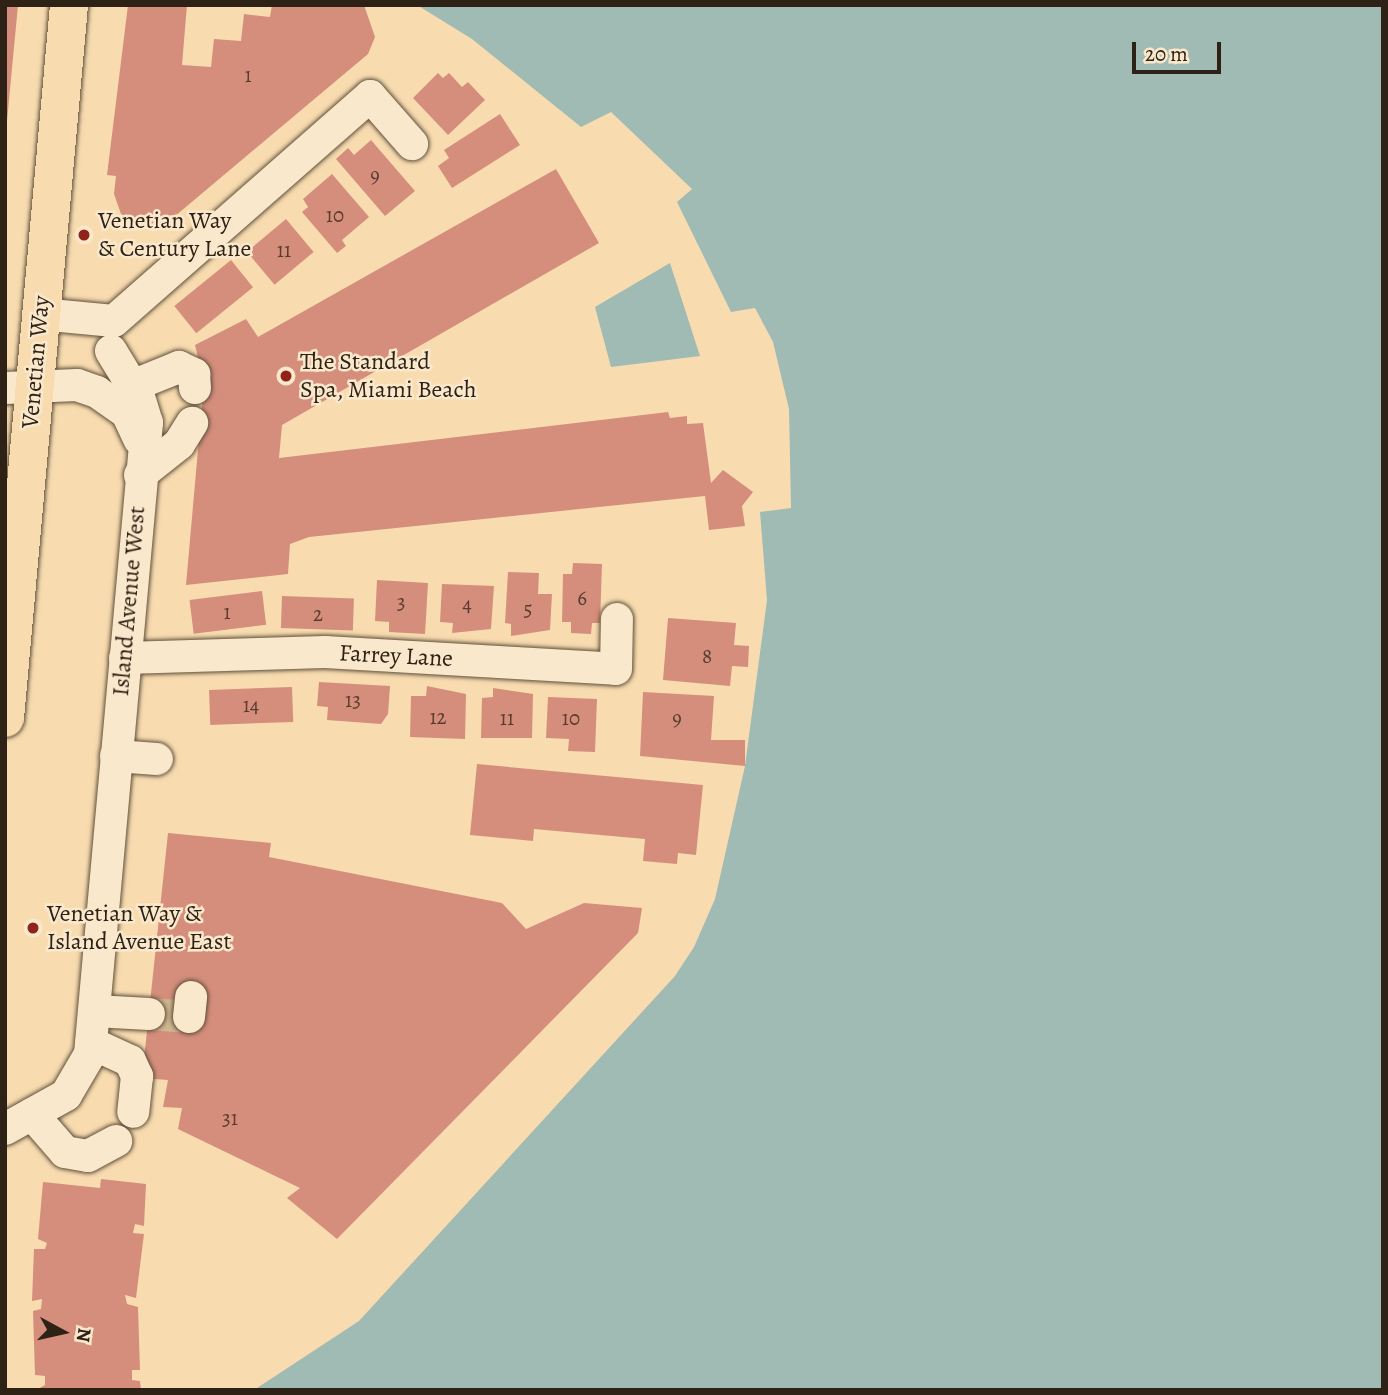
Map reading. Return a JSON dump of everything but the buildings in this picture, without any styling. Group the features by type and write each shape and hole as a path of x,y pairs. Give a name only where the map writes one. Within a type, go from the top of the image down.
{"main road":[{"name":"Venetian Way","path":"5,718 20,386 40,314 69,5"}],"street":[{"path":"77,385 112,336 370,96 412,144"},
{"path":"40,314 112,336"},
{"name":"Island Avenue West","path":"5,1129 75,1086 91,1043 141,461 147,423 112,336"},
{"path":"132,386 179,367 194,374 195,388"},
{"path":"20,386 77,385 118,404 141,461 179,444 192,423"},
{"name":"Farrey Lane","path":"125,658 325,652 616,669 617,619"},
{"path":"116,756 157,759"},
{"path":"95,1011 149,1014"},
{"path":"91,1043 130,1061 137,1076 133,1112"},
{"path":"32,1114 65,1152 88,1156 116,1141"}],"water":[{"path":"417,5 1383,5 1383,1390 254,1390 359,1321 675,976 694,947 715,899 745,766 767,600 760,512 791,508 789,409 773,342 755,308 731,312 677,202 692,189 611,112 581,127 472,39"},
{"path":"670,263 700,356 611,367 595,307"}],"tunnel":[{"path":"149,1014 189,1017"}],"place":[{"name":"Venetian Way & Century Lane","path":"84,235"},
{"name":"The Standard Spa, Miami Beach","path":"286,376"},
{"name":"Venetian Way & Island Avenue East","path":"33,928"}]}
